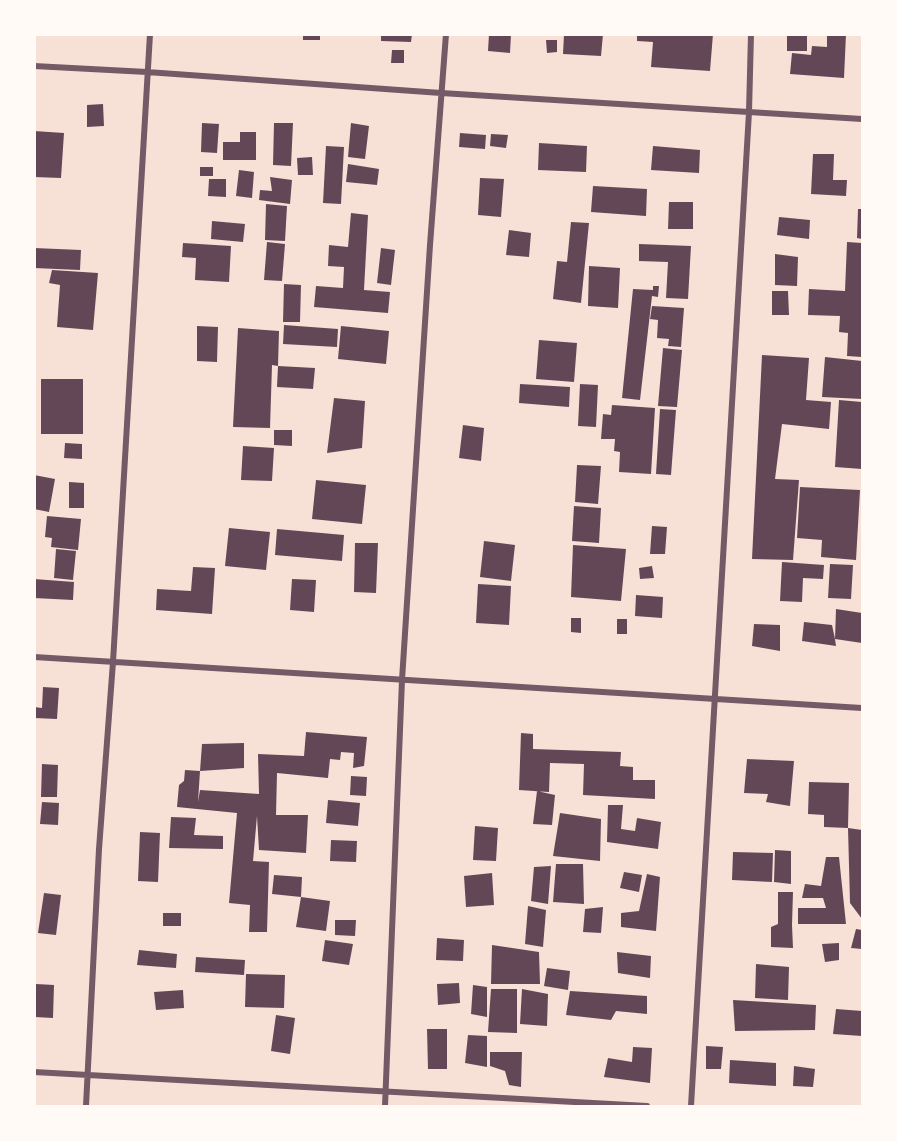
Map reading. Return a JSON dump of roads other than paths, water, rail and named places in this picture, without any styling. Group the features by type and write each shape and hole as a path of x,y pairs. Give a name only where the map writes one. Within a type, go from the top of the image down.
{"street":[{"path":"86,1107 99,849 113,662 150,34"},
{"path":"385,1107 402,680 446,34"},
{"path":"691,1107 749,112 751,34"},
{"path":"34,66 862,118"},
{"path":"34,657 862,708"},
{"path":"34,1072 647,1107"}]}
